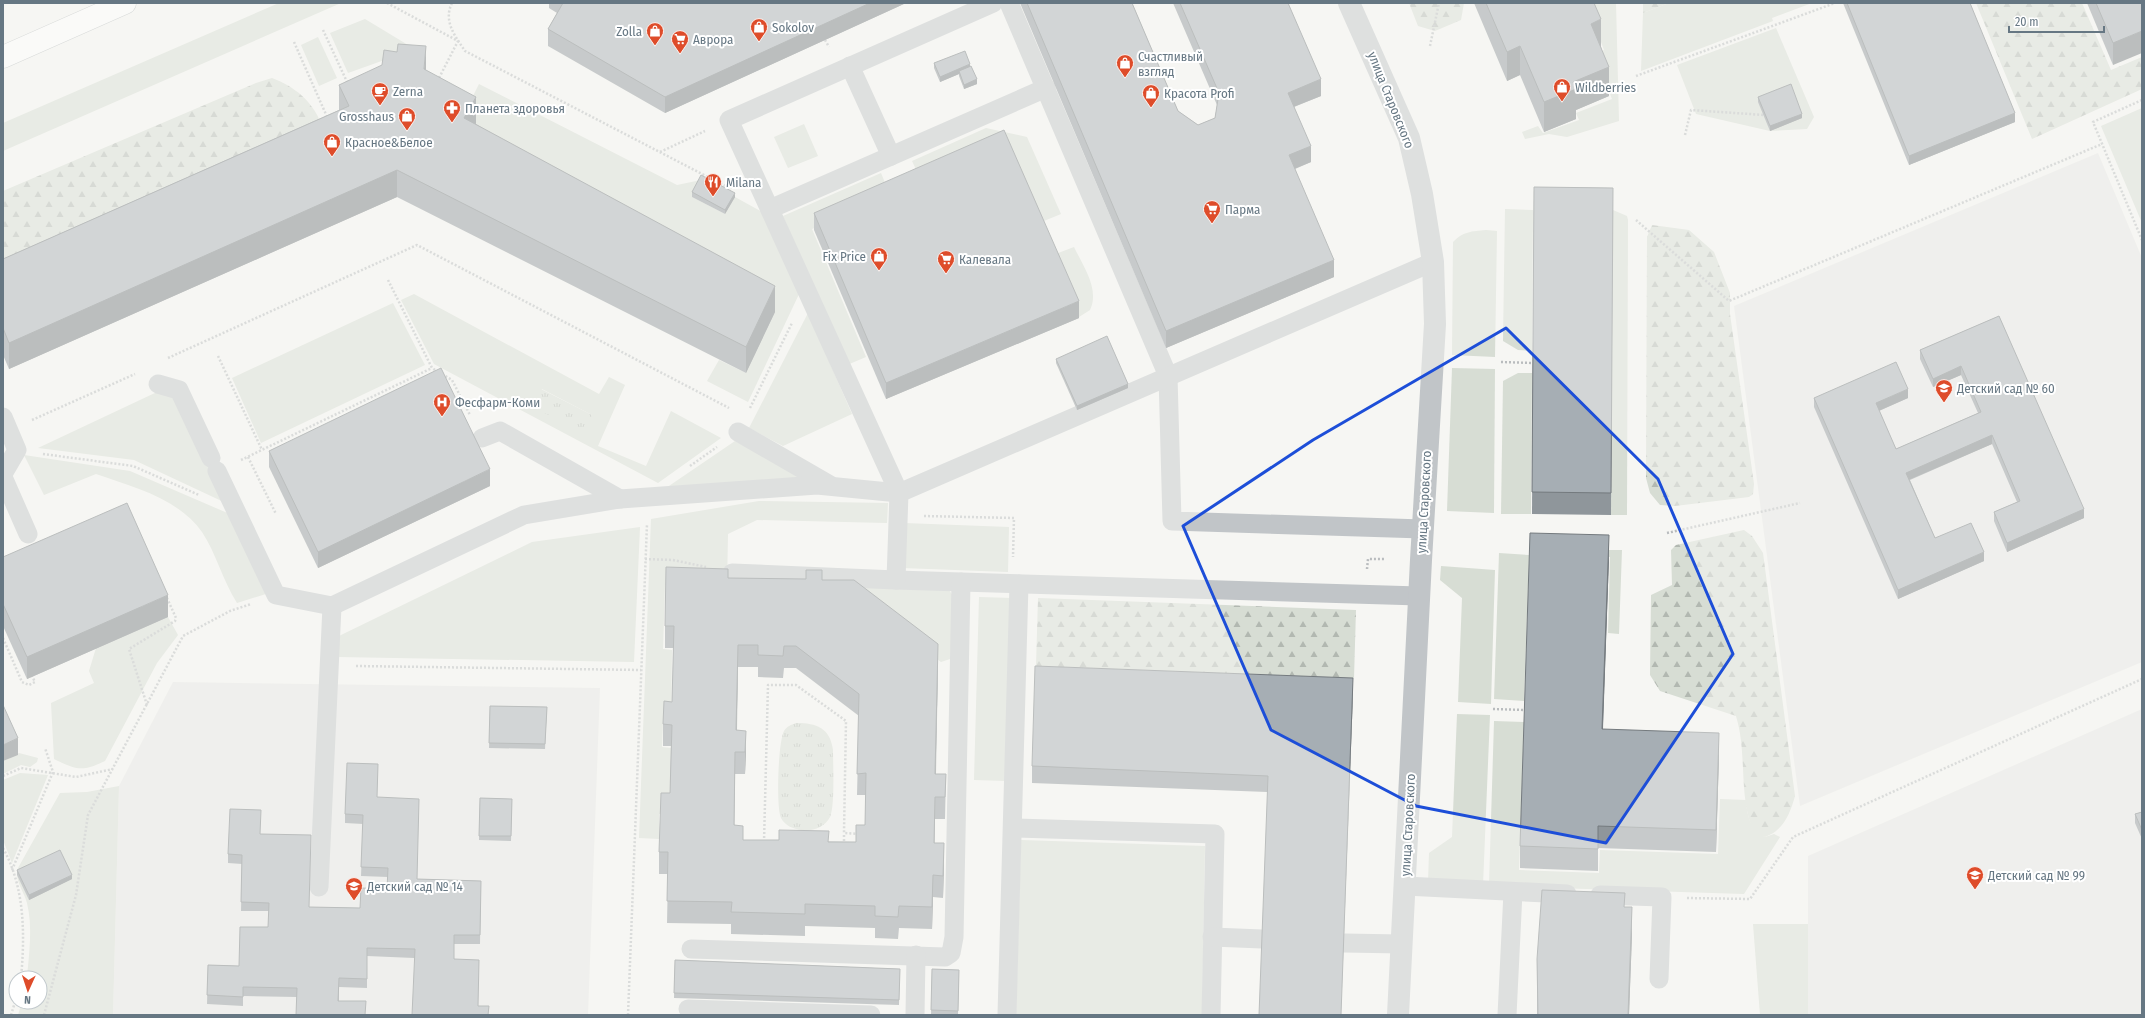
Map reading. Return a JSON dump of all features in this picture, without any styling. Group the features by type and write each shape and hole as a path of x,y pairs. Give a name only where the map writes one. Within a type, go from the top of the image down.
{"main road":[{"path":"3,57 123,3"}],"street":[{"name":"улица Старовского","path":"1350,3 1409,138 1422,194 1433,262 1435,324 1419,596 1398,1015"}],"lane":[{"path":"896,580 899,493 729,120 993,3"},
{"path":"1009,3 1168,376 1172,522 1423,529"},
{"path":"850,66 891,156"},
{"path":"770,209 1046,88"},
{"path":"158,384 179,390 276,595 332,606 524,514 648,496 817,485 899,493 1433,262"},
{"path":"3,417 17,450 3,475 28,534"},
{"path":"742,424 833,486"},
{"path":"482,438 500,431 620,499"},
{"path":"732,573 896,580 1419,596"},
{"path":"691,949 945,957 951,953 953,944 961,582"},
{"path":"1007,1015 1019,584"},
{"path":"319,887 332,606"},
{"path":"1013,828 1215,834 1211,1015"},
{"path":"1405,886 1513,892 1662,897 1659,979"},
{"path":"1508,1015 1513,892"},
{"path":"1212,937 1262,939"},
{"path":"1344,943 1402,944"},
{"path":"914,1015 916,956"},
{"path":"688,1009 871,1015"}],"path":[{"path":"387,3 458,41"},
{"path":"452,3 448,10 451,32 465,51 770,209"},
{"path":"1430,46 1439,3"},
{"path":"1636,76 1835,3"},
{"path":"323,30 351,90"},
{"path":"435,85 458,41"},
{"path":"294,42 332,126"},
{"path":"2142,100 2093,122 2142,240"},
{"path":"1685,135 1690,110 1764,115"},
{"path":"660,152 729,120"},
{"path":"1636,220 1729,302 2102,144"},
{"path":"165,360 417,246 742,424"},
{"path":"388,280 432,368 452,380 482,438"},
{"path":"686,469 742,424 808,291"},
{"path":"218,356 262,450 432,368"},
{"path":"1501,362 1533,363"},
{"path":"28,422 136,373"},
{"path":"17,450 133,466 236,512"},
{"path":"248,457 276,514"},
{"path":"628,1015 648,496"},
{"path":"1667,533 1800,503"},
{"path":"645,559 673,560 732,573"},
{"path":"44,1015 76,894 88,814 183,636 230,611 276,595"},
{"path":"146,705 129,649 171,625 175,621 176,618 166,597"},
{"path":"3,638 22,682 29,685 34,682 32,676"},
{"path":"329,666 641,670"},
{"path":"1662,897 1750,899 1793,837 2142,679"},
{"path":"764,849 768,685 796,685 846,721 844,845 836,845"},
{"path":"1493,709 1525,710"},
{"path":"12,870 53,772 45,748"},
{"path":"3,776 21,768 53,772 76,777 113,769"},
{"path":"844,834 865,834"},
{"path":"764,843 771,843"},
{"path":"3,848 12,870 20,897 24,941 22,970"}],"highlighted area":[{"path":"1506,328 1658,479 1733,654 1606,843 1416,806 1271,730 1183,526 1313,440"}],"shaded area":[{"name":"Детский сад № 60","path":"2098,153 2142,258 2142,662 1800,806 1734,306"},
{"name":"Детский сад № 14","path":"173,682 600,688 588,1015 113,1015 119,786"},
{"name":"Детский сад № 99","path":"2142,709 2142,1015 1808,1015 1808,856"}],"green space":[{"path":"279,3 341,3 3,151 3,123"},
{"path":"1409,3 1464,3 1461,20 1435,31 1418,26"},
{"path":"1564,3 1616,3 1619,121 1567,137 1549,134 1525,139 1522,132 1538,126 1543,133 1579,120 1576,113 1612,99 1595,55 1604,50 1592,18"},
{"path":"1643,3 1669,3 1643,13"},
{"path":"1669,3 1812,3 1772,18 1773,21 1641,71 1643,13"},
{"path":"1976,3 2082,3 2111,70 2142,57 2142,89 2032,139"},
{"path":"365,19 408,45 404,53 348,73 330,33"},
{"path":"1776,28 1814,117 1807,129 1770,131 1696,114 1677,65"},
{"path":"318,37 337,78 319,86 301,45"},
{"path":"272,78 295,90 301,95 317,115 321,123 3,286 3,191 256,83"},
{"path":"479,84 677,185 701,180 692,197 725,214 735,197 766,214 800,292 748,402 707,381 719,360 746,373 775,312 464,145 463,116"},
{"path":"2142,108 2142,223 2101,126"},
{"path":"804,124 818,156 788,168 774,137"},
{"path":"986,128 1027,137 1061,214 1039,223 922,182 912,161"},
{"path":"881,173 890,195 812,229 866,357 847,365 783,216"},
{"path":"1505,209 1533,210 1532,351 1518,350 1503,341"},
{"path":"1613,210 1627,216 1628,220 1627,515 1611,515"},
{"path":"1652,225 1689,230 1714,252 1730,293 1730,314 1754,484 1753,494 1749,497 1675,506 1660,505 1650,493 1646,478 1647,237"},
{"path":"1486,230 1497,231 1495,357 1452,355 1453,242 1460,236 1468,233"},
{"path":"1074,247 1086,270 1092,286 1093,294 1093,302 1090,310 1079,317 1053,255"},
{"path":"414,294 599,394 609,377 625,385 598,446 646,466 671,411 721,438 658,483 434,364 401,300","holes":["542,389 592,415 533,407"]},
{"path":"393,303 425,365 261,443 232,378"},
{"path":"808,313 852,414 783,446 749,428"},
{"path":"1452,368 1495,369 1494,513 1447,511"},
{"path":"1518,373 1532,373 1531,514 1501,514 1503,381"},
{"path":"541,389 592,415 583,433 533,407"},
{"path":"157,392 176,398 228,504 134,460 38,448"},
{"path":"735,441 810,479 666,488"},
{"path":"24,455 130,471 232,515 269,593 237,603 202,532 181,510 168,502 139,489 96,474 44,495"},
{"path":"759,501 888,503 887,523 757,520 728,534 727,586 665,585 663,649 672,650 671,722 663,722 662,747 671,748 669,814 659,814 659,839 639,838 651,519"},
{"path":"904,523 1009,527 1008,572 902,568"},
{"path":"640,527 634,662 338,657 339,636 532,542"},
{"path":"1744,530 1752,536 1763,553 1795,796 1785,821 1777,831 1765,837 1758,834 1753,829 1747,812 1741,743 1736,716 1660,691 1650,675 1651,595 1672,585 1671,550 1676,545"},
{"path":"1609,550 1622,550 1619,634 1608,633 1610,557 1586,555"},
{"path":"1499,553 1529,555 1524,701 1494,699"},
{"path":"1441,566 1495,570 1491,704 1458,702 1462,598 1440,580"},
{"path":"808,586 949,590 955,599 950,659 941,662 855,599"},
{"path":"979,597 1012,598 1007,781 974,780"},
{"path":"1038,598 1356,610 1354,678 1036,666"},
{"path":"168,617 178,635 157,663 105,761 91,767 80,768 68,766 54,759 51,703 94,683 89,671 96,648"},
{"path":"1457,714 1490,715 1483,885 1428,882 1429,853 1452,837"},
{"path":"1494,721 1524,722 1519,870 1599,873 1600,850 1718,854 1720,799 1746,800 1750,822 1756,830 1765,837 1774,834 1780,837 1744,894 1489,886"},
{"path":"796,723 810,724 821,728 829,736 833,750 832,812 825,824 818,828 809,830 798,830 787,825 781,818 779,812 778,775 782,737 786,728"},
{"path":"19,753 38,758 37,762 30,767 21,765 3,774 3,761"},
{"path":"20,773 48,775 12,863 3,840 3,780"},
{"path":"119,786 113,1015 18,1015 20,1010 48,1010 48,970 28,970 30,921 26,899 17,877 18,868 60,793 87,792"},
{"path":"1021,840 1205,846 1202,1015 1016,1015"},
{"path":"1753,924 1808,924 1808,1015 1760,1015"}],"building":[{"name":"Аврора","path":"563,3 870,3 665,97 548,29"},
{"name":"Парма","path":"1027,3 1132,3 1178,111 1198,125 1215,118 1219,93 1180,3 1288,3 1321,79 1288,93 1311,146 1289,155 1334,260 1166,331"},
{"path":"1486,3 1594,3 1601,19 1591,24 1609,67 1573,82 1576,89 1544,102 1520,46 1507,52"},
{"path":"1847,3 1970,3 2015,113 1909,156"},
{"path":"2096,3 2142,3 2142,31 2113,43"},
{"path":"398,44 426,46 424,69 476,97 464,118 775,286 746,347 397,170 9,343 3,328 3,259 349,106 339,85 382,65 384,50 397,52"},
{"path":"965,51 970,64 940,77 934,63"},
{"path":"971,66 977,79 964,85 959,71"},
{"path":"1791,84 1802,114 1770,126 1758,97"},
{"name":"Калевала","path":"1004,130 1079,301 886,383 814,213"},
{"name":"Milana","path":"701,175 735,193 725,210 692,192"},
{"path":"1534,187 1613,188 1611,493 1532,492"},
{"path":"1999,316 2084,509 2007,543 1994,512 2020,501 1992,435 1906,473 1935,538 1971,523 1984,552 1898,590 1814,398 1896,362 1908,389 1876,403 1896,449 1981,412 1961,366 1933,379 1920,350"},
{"path":"1107,336 1128,384 1077,406 1056,359"},
{"path":"441,368 490,469 318,552 269,451"},
{"path":"127,503 168,595 27,657 3,604 3,557"},
{"path":"1530,533 1609,535 1602,729 1719,733 1716,830 1598,826 1598,849 1520,846"},
{"path":"666,567 728,569 728,578 806,579 806,570 822,570 822,580 854,580 938,644 935,774 946,774 945,797 935,797 934,843 944,843 943,876 933,875 932,907 899,906 898,917 875,916 875,906 805,904 805,914 731,912 732,902 667,901 668,852 659,852 661,793 670,793 672,725 663,724 664,701 672,702 674,626 665,626","holes":["738,645 758,645 758,655 783,656 784,646 796,646 859,694 857,774 866,773 865,825 856,825 856,842 828,842 829,831 779,830 779,840 743,840 743,826 734,825 735,752 745,752 746,731 736,730"]},
{"path":"1035,666 1353,678 1341,1015 1259,1015 1268,776 1032,766"},
{"path":"3,705 18,738 3,745"},
{"path":"490,706 547,707 545,744 489,743"},
{"path":"347,763 378,764 377,797 419,799 417,879 481,881 480,935 454,935 454,959 479,960 478,1006 489,1006 488,1015 412,1015 415,949 367,948 367,979 339,978 338,1001 366,1001 365,1015 296,1015 297,988 243,987 243,997 207,995 208,965 239,966 240,927 268,927 269,903 241,902 242,855 228,854 230,809 261,810 260,834 311,835 309,907 360,908 361,888 387,889 388,868 361,867 363,815 345,814"},
{"path":"480,798 512,799 511,836 479,836"},
{"path":"2142,812 2142,830 2135,814"},
{"path":"60,850 72,875 29,895 17,870"},
{"path":"1542,890 1625,893 1624,907 1632,907 1628,1015 1538,1015 1537,959"},
{"path":"675,960 900,969 899,1000 674,993"},
{"path":"932,969 959,970 958,1011 931,1010"}],"place":[{"name":"Sokolov","path":"759,42"},
{"name":"Zolla","path":"655,46"},
{"name":"Аврора","path":"680,54"},
{"name":"Счастливый взгляд","path":"1125,78"},
{"name":"Wildberries","path":"1562,102"},
{"name":"Zerna","path":"380,106"},
{"name":"Красота Profi","path":"1151,108"},
{"name":"Планета здоровья","path":"452,123"},
{"name":"Grosshaus","path":"407,131"},
{"name":"Красное&Белое","path":"332,157"},
{"name":"Milana","path":"713,197"},
{"name":"Парма","path":"1212,224"},
{"name":"Fix Price","path":"879,271"},
{"name":"Калевала","path":"946,274"},
{"name":"Детский сад № 60","path":"1944,403"},
{"name":"Фесфарм-Коми","path":"442,417"},
{"name":"Детский сад № 99","path":"1975,890"},
{"name":"Детский сад № 14","path":"354,901"}]}
